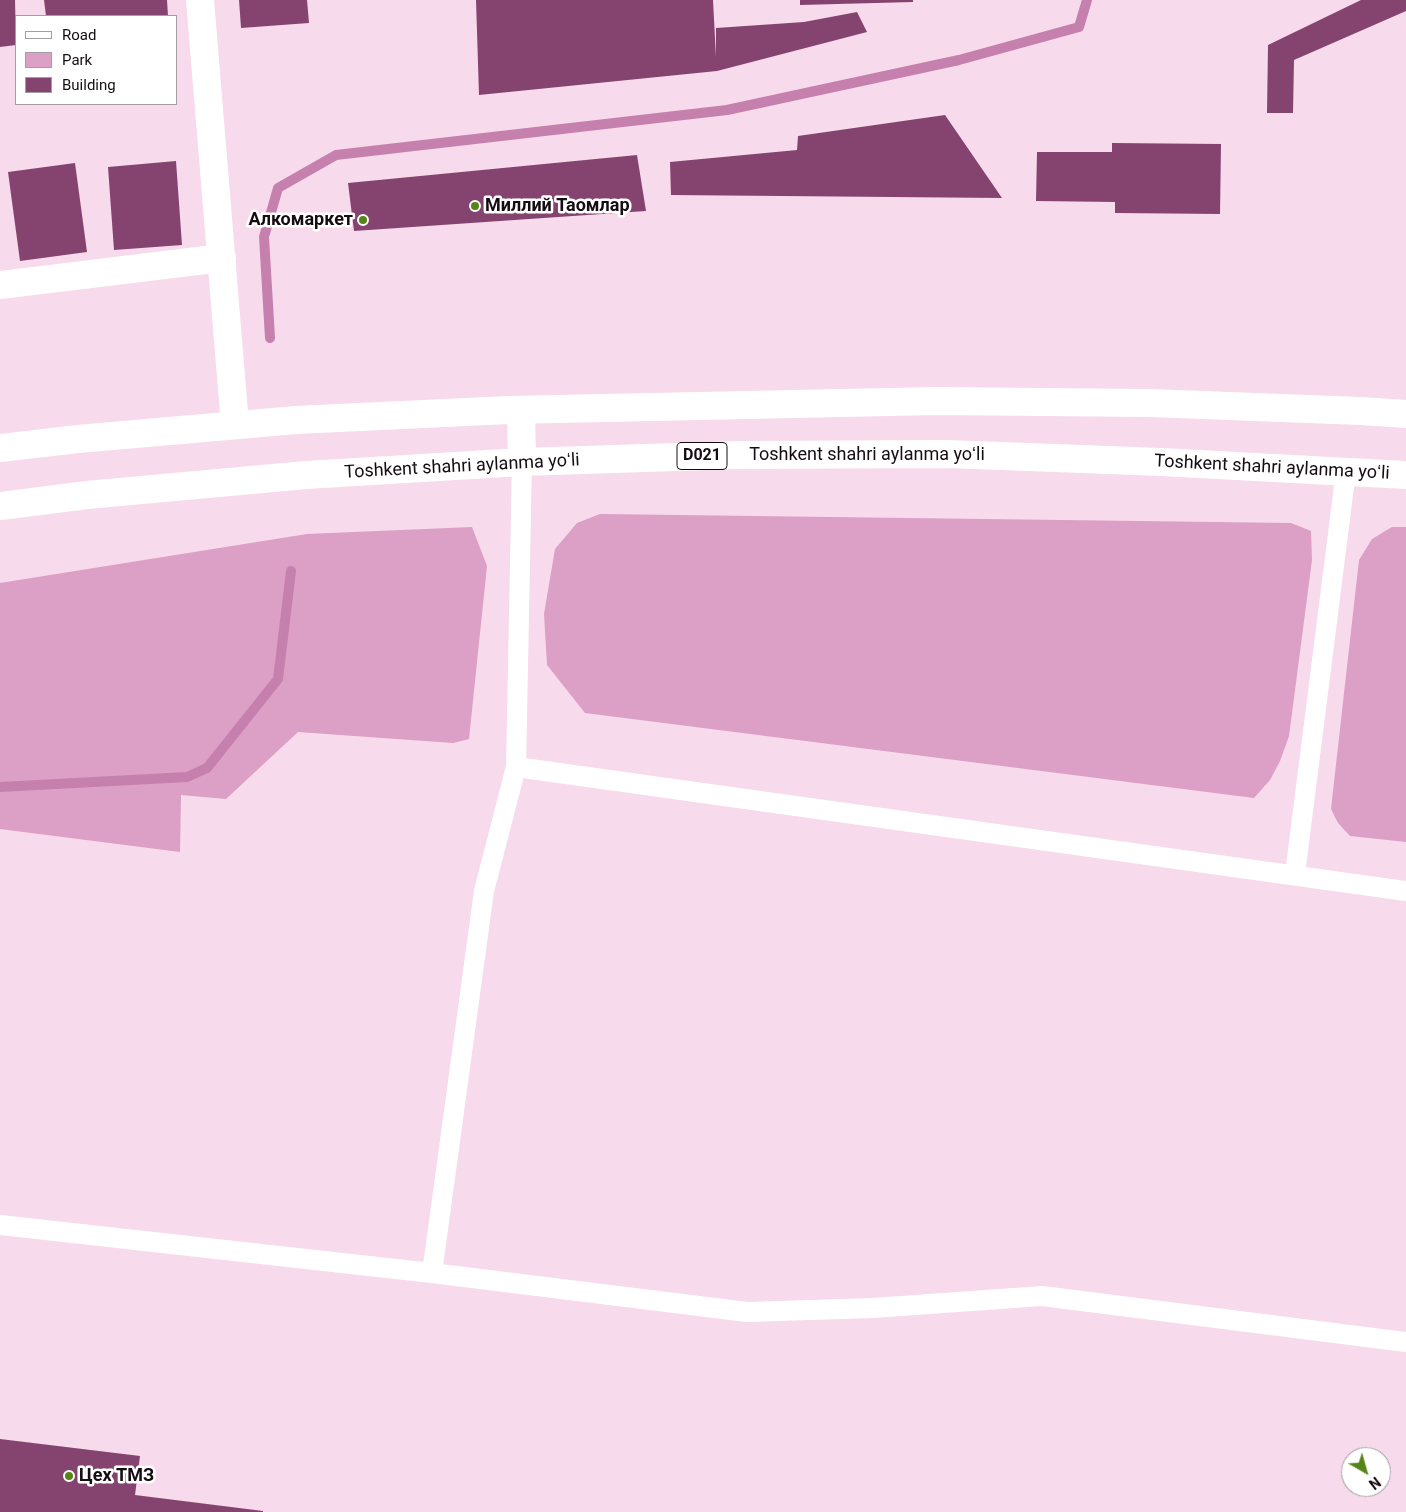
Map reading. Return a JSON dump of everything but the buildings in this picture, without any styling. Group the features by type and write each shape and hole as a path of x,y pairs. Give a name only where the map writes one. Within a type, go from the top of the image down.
{"main road":[{"path":"200,0 235,425"},
{"path":"0,285 222,258"},
{"path":"0,448 78,439 296,420 521,410 937,401 1150,403 1406,414"},
{"path":"521,410 522,462"},
{"name":"Toshkent shahri aylanma yoʻli","path":"0,506 87,495 306,475 522,462 738,455 948,454 1161,462 1406,475"}],"lane":[{"path":"432,1273 484,890 516,767 522,462"},
{"path":"1295,874 1346,471"},
{"path":"516,767 1295,874 1406,891"},
{"path":"0,1225 432,1273 747,1312 872,1308 1042,1296 1406,1342"}],"green space":[{"path":"600,514 1291,523 1311,531 1312,560 1289,736 1280,761 1270,780 1254,798 585,713 547,665 544,614 555,549 577,523"},
{"path":"472,527 487,566 469,739 453,743 298,732 226,799 181,795 180,852 0,829 0,583 307,534"},
{"path":"1392,527 1406,527 1406,842 1350,836 1338,823 1331,809 1359,560 1372,539"}],"waterway":[{"path":"270,338 264,237 278,188 336,155 727,110 959,60 1079,27 1087,0"},
{"path":"0,787 187,777 207,768 278,679 291,571"}],"place":[{"name":"Миллий Таомлар","path":"475,206"},
{"name":"Алкомаркет","path":"363,220"},
{"name":"Цех ТМЗ","path":"69,1476"}]}
